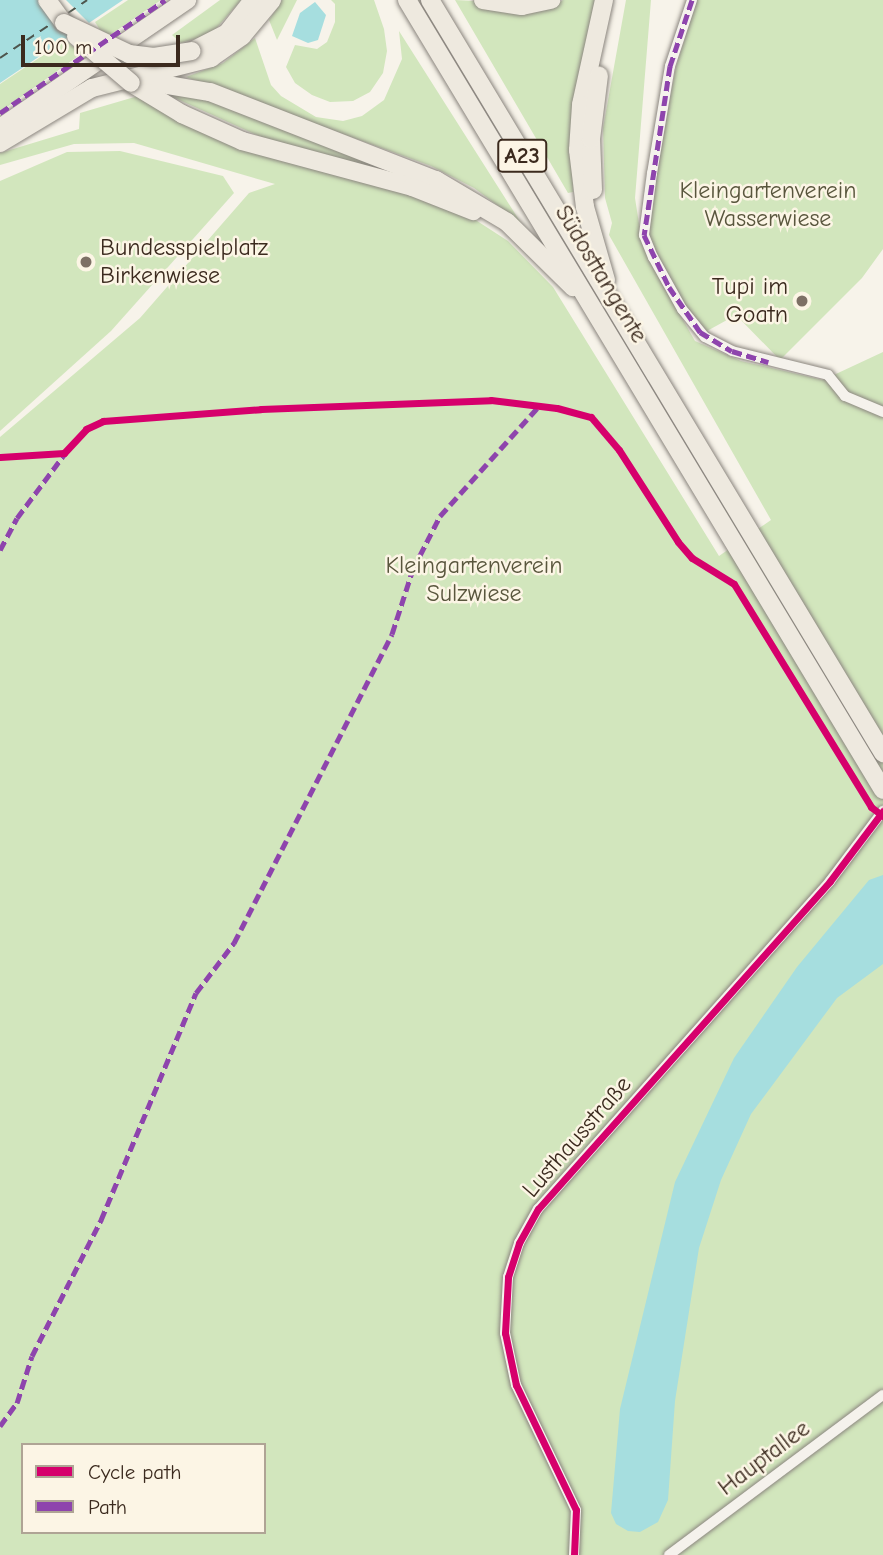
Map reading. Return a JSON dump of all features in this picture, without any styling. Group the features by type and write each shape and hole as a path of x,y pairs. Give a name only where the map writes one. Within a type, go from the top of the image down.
{"highway":[{"path":"47,0 64,23 111,68 158,101 242,141 443,197 519,237"},
{"path":"0,128 187,0"},
{"path":"64,23 129,54 154,57 192,51 227,33 253,0"},
{"path":"0,143 81,93 126,78 198,63 223,51 272,0"},
{"name":"Südosttangente","path":"407,0 883,790"},
{"name":"Südosttangente","path":"430,0 883,753"},
{"path":"483,0 522,6 551,0"},
{"path":"604,0 582,105 578,150 590,233 616,310"},
{"path":"616,310 594,200 591,139 598,82 617,0"},
{"path":"126,78 191,86 411,169 470,197 507,222 519,237 593,307"}],"street":[{"path":"692,0 670,66 645,235 669,287 700,332 724,348 768,362 828,375 845,396 883,412"},
{"name":"Lusthausstraße","path":"574,1555 576,1510 516,1385 505,1333 508,1277 519,1243 538,1209 830,881 883,811"},
{"name":"Hauptallee","path":"670,1555 883,1395"}],"green space":[{"path":"128,0 161,0 110,35 100,30 95,22"},
{"path":"220,0 241,0 215,30 181,43 172,35"},
{"path":"282,0 297,0 277,40 269,20"},
{"path":"331,0 374,0 384,29 387,51 383,73 370,92 353,101 330,102 312,95 295,83 286,67 295,45 317,49 327,42 335,22 335,4"},
{"path":"455,0 554,5 563,0 595,0 572,109 573,192 568,193"},
{"name":"Kleingartenverein Sulzwiese","path":"626,0 651,0 635,198 640,230 651,264 695,341 741,361 823,380 883,352 883,1555 0,1555 0,437 140,318 249,193 275,184 134,143 74,144 0,165 0,153 79,129 80,113 138,96 255,153 420,197 471,217 508,241 553,287 719,556 771,520 609,235 612,223 605,198 603,128"},
{"name":"Kleingartenverein Wasserwiese","path":"697,0 883,0 883,249 862,278 780,360 736,315 707,331 690,314 649,240 656,171 676,67"},
{"path":"399,31 521,223 474,188 431,166 186,77 223,63 255,38 271,85 281,96 316,117 343,121 362,116 384,100 402,59"},
{"path":"66,40 81,54 0,112 0,84"},
{"path":"183,89 442,187 272,142 164,93"},
{"name":"Bundesspielplatz Birkenwiese","path":"120,151 223,176 234,193 111,331 0,431 0,181 67,152"}],"water":[{"path":"0,0 123,0 0,83"},
{"path":"315,2 326,15 318,40 308,43 292,36 300,13"},
{"path":"883,875 883,964 837,998 751,1114 721,1180 699,1248 675,1401 668,1500 658,1522 640,1532 628,1531 616,1524 611,1513 620,1409 675,1182 734,1058 797,967 869,880"}],"pier":[{"path":"41,0 66,0 92,26 72,39"}],"ferry route":[{"path":"68,13 87,0"},
{"path":"0,58 54,22"}],"marked path":[{"path":"0,113 165,0"},
{"path":"692,0 670,66 644,235 669,287 700,332 732,351 768,362"},
{"path":"0,1426 17,1403 32,1356 101,1220 196,993 234,943 392,634 413,569 440,516 540,405"},
{"path":"0,550 17,518 66,452"}],"cycle path":[{"path":"0,457 64,453 86,429 103,421 261,409 491,400 557,408 591,417 619,450 678,542 692,558 734,584 871,807 883,816"},
{"path":"574,1555 576,1510 516,1385 505,1333 508,1277 519,1243 538,1209 830,881 883,811"}],"place":[{"name":"Bundesspielplatz Birkenwiese","path":"86,262"},
{"name":"Tupi im Goatn","path":"802,301"}]}
